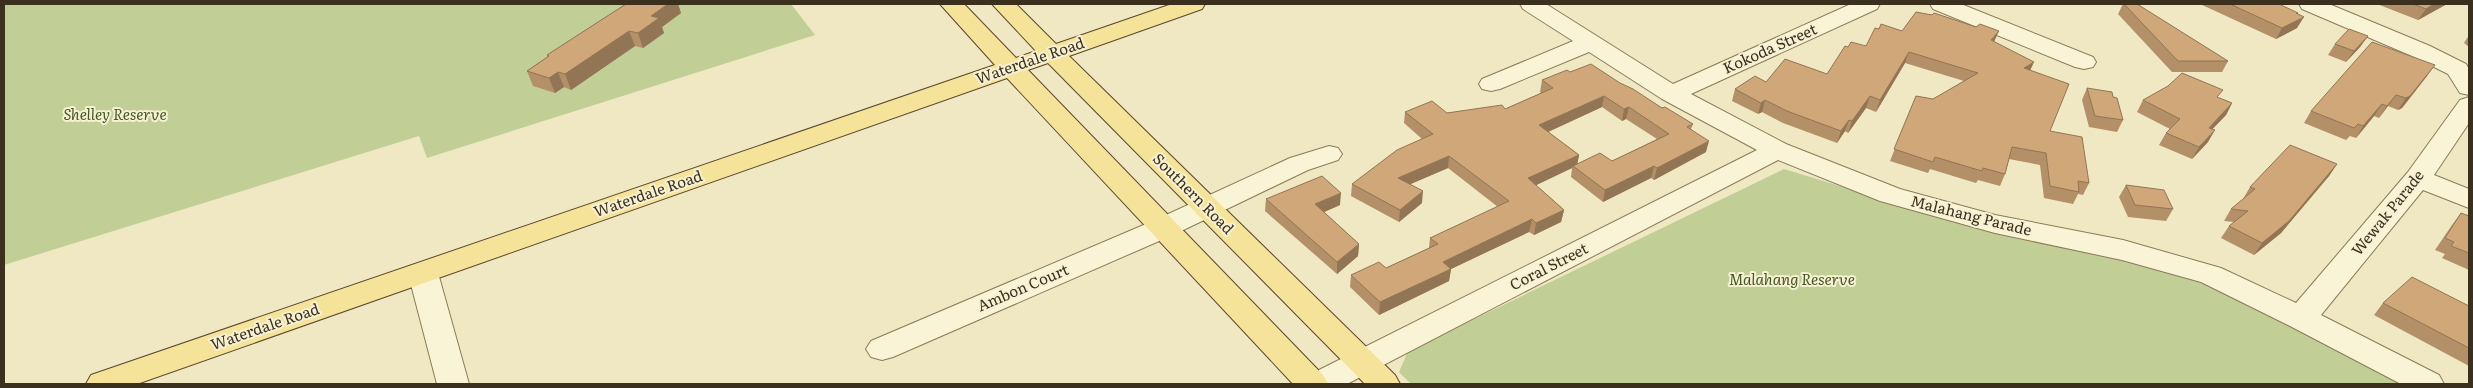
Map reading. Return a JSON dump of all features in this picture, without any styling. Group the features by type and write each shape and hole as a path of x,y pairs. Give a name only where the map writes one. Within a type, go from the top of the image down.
{"main road":[{"path":"951,4 1010,69 1312,384"},
{"name":"Southern Road","path":"1003,4 1384,384"},
{"name":"Waterdale Road","path":"102,384 1194,4"}],"street":[{"name":"Malahang Parade","path":"1531,4 1671,94 1777,150 1890,195 1995,224 2123,250 2211,276 2301,318 2428,384"},
{"name":"Kokoda Street","path":"1671,94 1869,4"},
{"path":"1941,4 2084,62"},
{"path":"2310,4 2421,51 2457,69 2469,88"},
{"path":"1491,84 1509,74 1590,43"},
{"name":"Wewak Parade","path":"2301,318 2418,178 2469,104"},
{"name":"Coral Street","path":"1320,384 1777,150"},
{"name":"Ambon Court","path":"882,349 1163,228 1299,164 1329,154"},
{"path":"2418,178 2469,199"},
{"path":"423,272 453,384"}],"green space":[{"name":"Shelley Reserve","path":"4,4 791,4 815,35 427,158 419,136 4,265"},
{"name":"Malahang Reserve","path":"1784,169 2002,235 2115,256 2198,282 2254,304 2408,384 1411,384 1399,372 1408,351"}],"building":[{"path":"626,4 668,4 651,16 659,18 638,33 629,31 565,74 558,72 549,78 527,71 549,56 547,55"},
{"path":"2124,4 2137,4 2228,61 2178,61"},
{"path":"2230,4 2279,4 2304,17 2282,28"},
{"path":"2413,4 2434,4 2426,9"},
{"path":"1916,12 1932,15 1934,13 1976,27 1980,24 1999,31 1991,40 2034,62 2024,68 2069,84 2050,131 2082,137 2089,183 2078,181 2079,192 2050,186 2046,153 2012,147 2005,174 1983,168 1982,171 1935,157 1933,162 1894,149 1916,96 1933,99 1978,73 1909,52 1880,100 1870,96 1852,121 1849,120 1841,131 1787,111 1765,100 1761,103 1735,89 1755,76 1766,82 1785,59 1827,74 1845,46 1848,47 1851,42 1866,46 1875,28 1879,29 1881,24 1902,31"},
{"path":"2349,29 2368,36 2354,51 2335,44"},
{"path":"2372,42 2435,65 2410,96 2406,98 2396,95 2387,106 2382,104 2363,126 2358,124 2354,128 2311,111"},
{"path":"1591,64 1662,108 1665,107 1693,124 1687,127 1709,141 1657,168 1654,166 1605,190 1573,166 1600,153 1612,161 1669,134 1629,107 1624,109 1604,96 1539,125 1579,155 1528,178 1564,210 1536,223 1532,219 1443,262 1451,269 1380,302 1351,275 1379,262 1386,268 1438,244 1430,238 1509,201 1449,156 1398,178 1423,191 1400,210 1352,184 1397,150 1433,134 1405,112 1432,101 1447,113 1502,105 1505,109 1553,88 1542,80 1567,70 1570,72"},
{"path":"2182,73 2223,90 2217,97 2232,103 2209,128 2215,130 2199,147 2166,133 2180,119 2143,100 2168,86"},
{"path":"2087,88 2112,92 2113,97 2117,98 2123,120 2095,116"},
{"path":"2290,145 2337,164 2289,221 2262,243 2229,226 2248,211 2231,209 2255,189 2250,187"},
{"path":"1322,176 1341,193 1315,204 1359,244 1337,262 1266,199"},
{"path":"2126,185 2164,190 2173,209 2135,205"},
{"path":"2461,213 2469,216 2469,253 2451,246 2454,242 2445,238"},
{"path":"2412,277 2469,306 2469,348 2383,303"}]}
